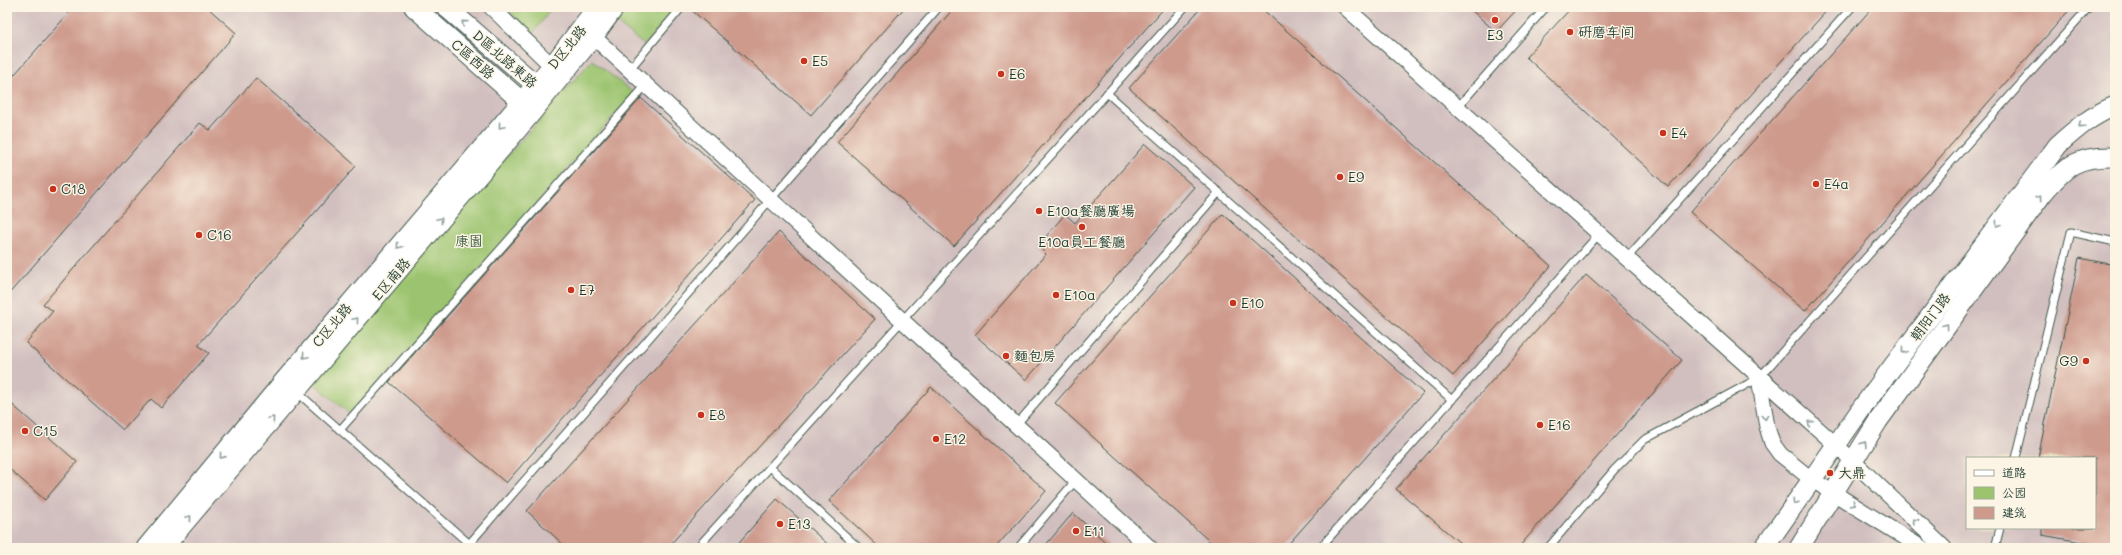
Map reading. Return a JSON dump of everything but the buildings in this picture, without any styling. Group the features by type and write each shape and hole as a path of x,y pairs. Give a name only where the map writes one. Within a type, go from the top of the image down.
{"street":[{"name":"C區西路","path":"414,7 527,106"},
{"name":"D區北路東路","path":"446,7 541,90"},
{"path":"491,7 552,66"},
{"name":"D区北路","path":"541,90 552,66 588,32 597,7"},
{"path":"527,106 588,32 615,7"},
{"path":"1345,7 1759,378 1836,445 1944,548"},
{"path":"588,32 1150,548"},
{"name":"C区北路","path":"146,548 290,386 527,106"},
{"name":"朝阳门路","path":"1764,548 1811,479 2058,145 2083,122 2099,112 2115,106"},
{"path":"2058,145 2115,156"},
{"name":"朝阳门路","path":"1799,548 1878,421 2043,192 2063,170 2082,160 2096,157 2115,156"},
{"path":"1759,378 1766,427 1772,443 1789,463 1811,479 1922,548"},
{"path":"163,548 290,386"}],"lane":[{"path":"629,70 682,7"},
{"path":"290,386 472,546 770,200 939,7"},
{"path":"697,548 1184,7"},
{"path":"1457,108 1546,7"},
{"path":"1626,259 1852,7"},
{"path":"1548,548 1614,470 1644,440 1759,378 2089,7"},
{"path":"340,430 646,85"},
{"path":"1107,93 1452,400"},
{"path":"1016,425 1219,192"},
{"path":"2016,457 2071,232 2115,242"},
{"path":"1320,548 1599,234"},
{"path":"770,467 859,548"},
{"path":"1018,548 1076,480"},
{"path":"1995,548 2000,529"}],"shaded area":[{"path":"7,7 2115,7 2115,548 7,548"}],"green space":[{"path":"504,7 553,7 533,33"},
{"path":"619,7 676,7 644,45 612,19"},
{"name":"康園","path":"592,60 634,93 351,415 310,380"}],"place":[{"name":"E3","path":"1495,20"},
{"name":"研磨车间","path":"1570,32"},
{"name":"E5","path":"804,61"},
{"name":"E6","path":"1001,74"},
{"name":"E4","path":"1663,133"},
{"name":"E9","path":"1340,177"},
{"name":"E4a","path":"1816,184"},
{"name":"C18","path":"53,189"},
{"name":"E10a餐廳廣場","path":"1039,211"},
{"name":"E10a員工餐廳","path":"1082,227"},
{"name":"C16","path":"199,235"},
{"name":"E7","path":"571,290"},
{"name":"E10a","path":"1056,295"},
{"name":"E10","path":"1233,303"},
{"name":"麵包房","path":"1006,356"},
{"name":"G9","path":"2086,361"},
{"name":"E8","path":"701,415"},
{"name":"E16","path":"1540,425"},
{"name":"C15","path":"25,431"},
{"name":"E12","path":"936,439"},
{"name":"大鼎","path":"1830,473"},
{"name":"E13","path":"780,524"},
{"name":"E11","path":"1076,531"}]}
